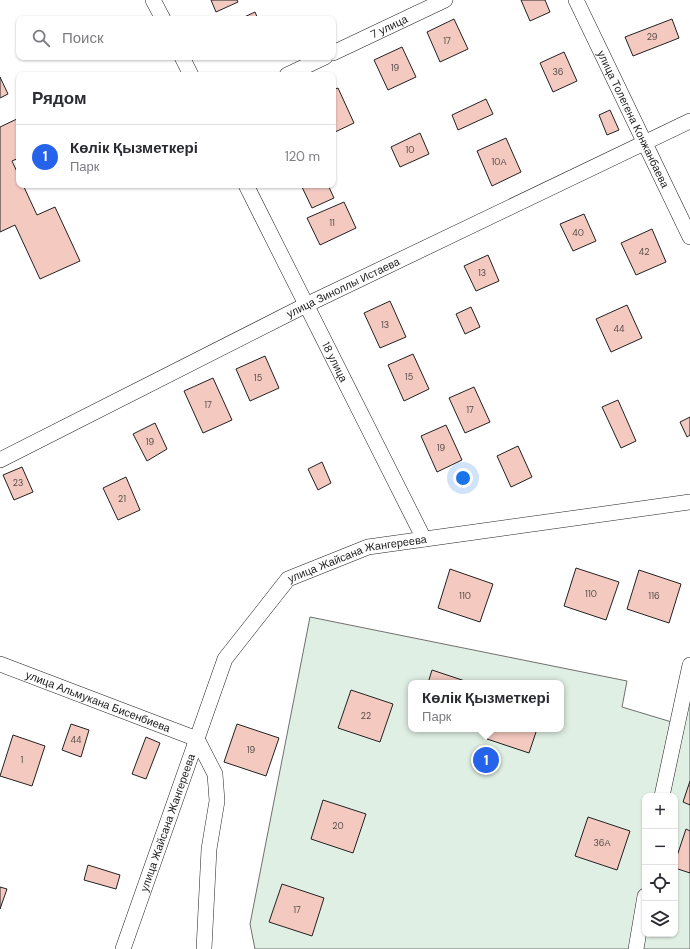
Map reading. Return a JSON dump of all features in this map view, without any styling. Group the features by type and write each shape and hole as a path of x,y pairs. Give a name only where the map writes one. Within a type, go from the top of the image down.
{"street":[{"path":"153,0 161,16"},
{"name":"7 улица","path":"336,52 445,0"},
{"name":"улица Толегена Конжанбаева","path":"576,0 690,237"},
{"path":"184,60 190,72"},
{"path":"294,72 319,60"},
{"name":"улица Зиноллы Истаева","path":"0,460 306,305 690,121"},
{"name":"18 улица","path":"248,188 424,539"},
{"name":"улица Жайсана Жангереева","path":"123,949 225,660 288,579 368,547 690,502"},
{"name":"улица Альмукана Бисенбиева","path":"0,664 197,738"},
{"path":"663,793 690,665"},
{"path":"197,738 215,774 216,801 209,849 204,949"},
{"path":"636,949 644,901"}],"green space":[{"path":"310,617 627,681 622,707 675,723 690,669 690,949 255,949 250,924"}],"building":[{"path":"211,0 237,0 238,2 216,12"},
{"path":"521,0 545,0 550,12 530,21"},
{"path":"255,12 257,16 246,16"},
{"path":"454,19 468,49 440,62 427,32"},
{"path":"672,19 679,38 633,56 625,37"},
{"path":"402,47 416,77 388,90 374,60"},
{"path":"564,52 577,81 553,92 540,63"},
{"path":"0,77 8,94 0,98"},
{"path":"338,88 354,123 336,132 336,89"},
{"path":"486,99 493,114 458,130 452,115"},
{"path":"610,110 619,130 607,135 599,115"},
{"path":"16,119 16,159 12,161 16,170 16,188 24,188 37,215 55,207 80,261 40,279 15,225 0,232 0,127"},
{"path":"420,133 429,154 400,167 391,147"},
{"path":"506,138 521,172 492,186 477,151"},
{"path":"302,188 329,188 334,198 312,208"},
{"path":"344,202 356,228 320,245 307,218"},
{"path":"584,214 596,241 573,251 560,224"},
{"path":"652,229 666,262 636,275 621,243"},
{"path":"488,255 499,281 476,291 464,266"},
{"path":"390,301 406,337 380,348 364,313"},
{"path":"627,305 642,338 611,352 596,319"},
{"path":"471,307 480,327 465,334 456,314"},
{"path":"413,354 429,389 404,401 388,365"},
{"path":"265,356 279,388 250,401 236,369"},
{"path":"213,378 232,420 203,433 184,391"},
{"path":"474,387 490,422 465,433 449,398"},
{"path":"618,400 636,441 621,448 602,407"},
{"path":"690,417 690,435 687,437 680,422"},
{"path":"155,423 167,449 147,461 133,434"},
{"path":"446,425 462,460 437,472 421,436"},
{"path":"518,446 532,477 511,487 497,456"},
{"path":"322,462 331,483 318,490 308,469"},
{"path":"22,467 33,492 14,500 3,475"},
{"path":"126,477 140,510 118,520 103,488"},
{"path":"576,568 619,582 606,620 564,606"},
{"path":"450,569 493,584 480,622 438,608"},
{"path":"639,570 681,584 669,623 627,609"},
{"path":"432,670 462,680 429,680"},
{"path":"351,690 393,704 380,742 338,728"},
{"path":"71,724 89,730 81,757 62,750"},
{"path":"237,724 279,738 266,776 224,762"},
{"path":"489,732 536,732 529,753 487,739"},
{"path":"13,735 45,746 32,786 0,776"},
{"path":"146,737 160,743 146,779 132,774"},
{"path":"690,781 690,805 683,802"},
{"path":"323,800 366,814 353,853 311,839"},
{"path":"588,817 630,831 617,870 575,856"},
{"path":"686,829 690,831 690,873 678,869 678,853"},
{"path":"88,865 120,875 116,889 84,880"},
{"path":"282,884 324,898 312,936 269,922"},
{"path":"0,887 7,889 0,909"}],"place":[{"name":"Көлік Қызметкері","path":"486,760"}]}
